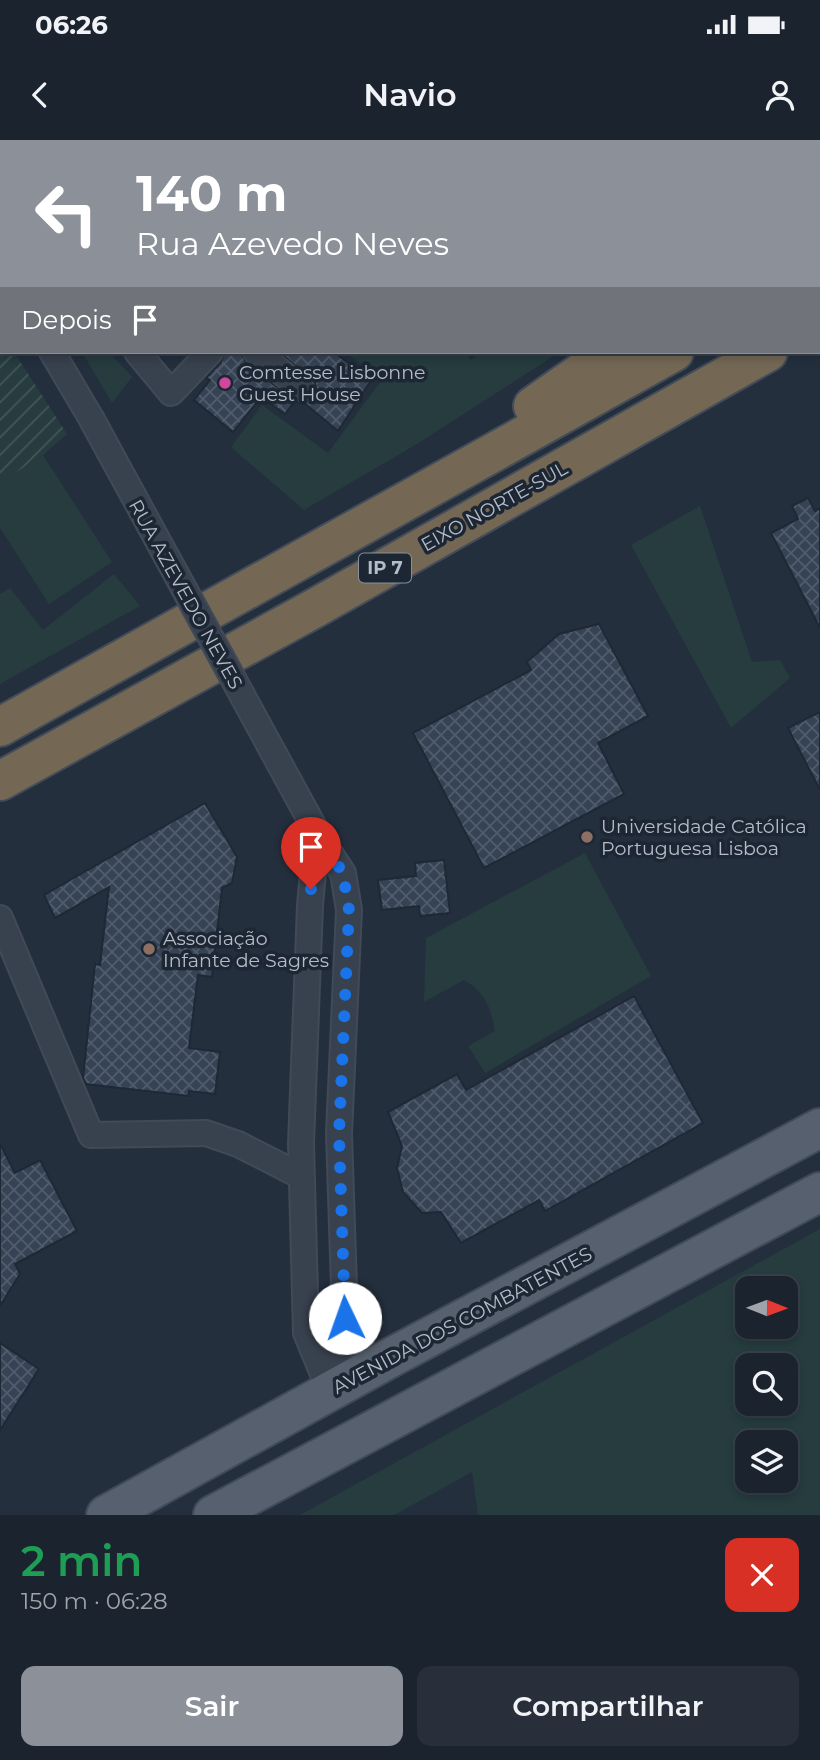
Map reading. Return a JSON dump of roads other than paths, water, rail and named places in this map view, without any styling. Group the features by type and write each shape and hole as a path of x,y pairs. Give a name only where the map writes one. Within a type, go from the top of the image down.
{"highway":[{"path":"351,533 607,354"},
{"name":"IP 7","path":"0,727 670,354"},
{"name":"EIXO NORTE-SUL","path":"0,781 315,608 764,354"}],"main road":[{"name":"AVENIDA DOS COMBATENTES","path":"106,1515 330,1391 820,1128"},
{"path":"213,1515 820,1192"},
{"path":"330,1391 352,1442"}],"street":[{"name":"RUA AZEVEDO NEVES","path":"53,354 320,838 343,873 349,910 339,1134 345,1318 330,1391"},
{"path":"139,354 171,394 209,354"},
{"path":"258,354 301,388"},
{"path":"320,838 310,905 301,1176 306,1334 330,1391"},
{"path":"0,918 91,1135 205,1133 238,1144 301,1176"}],"place":[{"name":"Comtesse Lisbonne Guest House","path":"225,383"},
{"name":"Universidade Católica Portuguesa Lisboa","path":"587,837"},
{"name":"Associação Infante de Sagres","path":"149,949"}]}
